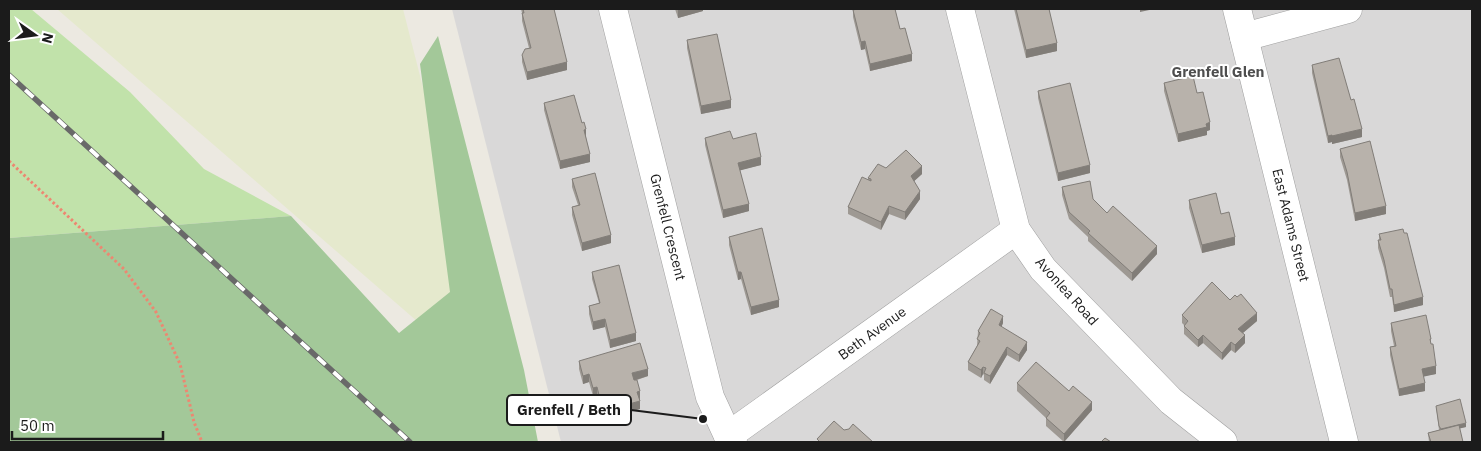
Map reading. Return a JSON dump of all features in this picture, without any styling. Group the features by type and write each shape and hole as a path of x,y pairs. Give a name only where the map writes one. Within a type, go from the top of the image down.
{"street":[{"name":"Grenfell Crescent","path":"613,9 710,397 730,439"},
{"name":"Avonlea Road","path":"960,9 1016,230 1043,268 1171,401 1223,442"},
{"name":"East Adams Street","path":"1237,9 1344,442"},
{"path":"1244,37 1348,9"},
{"name":"Beth Avenue","path":"730,439 1016,230"}],"path":[{"path":"9,161 124,268 156,312 180,364 194,422 202,442"}],"shaded area":[{"path":"452,9 1472,9 1472,442 561,442"}],"green space":[{"path":"9,9 31,9 130,92 204,169 291,216 9,238"},
{"path":"57,9 403,9 501,394"},
{"path":"438,36 524,370 538,442 9,442 9,238 291,216 399,333 450,292 420,64"}],"building":[{"path":"523,9 554,9 567,62 527,72 522,55 525,49 531,48 522,13 524,13"},
{"path":"895,9 900,29 905,28 912,54 870,64 865,41 861,42 853,10"},
{"path":"1016,9 1049,9 1057,43 1026,50"},
{"path":"717,34 731,100 701,106 687,40"},
{"path":"1339,58 1351,100 1354,99 1362,129 1328,136 1312,65"},
{"path":"1193,76 1197,93 1203,92 1210,122 1206,124 1207,127 1178,134 1164,83"},
{"path":"1070,83 1090,165 1058,173 1038,91"},
{"path":"574,95 582,123 584,122 586,129 584,130 590,154 560,161 544,103"},
{"path":"730,131 733,139 756,133 761,157 738,163 749,204 723,210 705,138"},
{"path":"1370,141 1386,206 1355,213 1347,172 1340,149"},
{"path":"906,150 922,166 911,176 920,191 905,212 889,206 881,222 848,207 862,177 871,181 868,178 878,164 886,168"},
{"path":"595,173 611,235 582,243 572,207 580,205 572,179"},
{"path":"1090,181 1093,199 1107,213 1113,206 1157,246 1132,273 1088,233 1090,231 1069,212 1062,187"},
{"path":"1216,193 1221,214 1229,212 1235,237 1202,245 1189,200"},
{"path":"762,228 779,300 751,307 741,272 738,272 729,237"},
{"path":"1403,229 1404,233 1407,233 1423,297 1394,305 1392,289 1390,289 1378,240 1381,240 1379,234"},
{"path":"619,265 636,333 610,340 605,319 593,322 589,306 600,303 592,272"},
{"path":"1212,282 1230,300 1235,295 1237,297 1241,294 1257,313 1238,329 1245,335 1235,345 1231,342 1222,353 1203,335 1198,340 1184,326 1188,321 1182,315"},
{"path":"991,309 1003,316 999,325 1027,342 1019,355 1007,347 990,376 984,373 986,368 983,367 981,370 968,362 980,341 977,339 980,333 978,331"},
{"path":"1426,315 1436,366 1422,369 1425,383 1399,389 1390,347 1396,346 1391,323"},
{"path":"640,343 648,369 632,373 634,380 637,380 640,391 637,392 640,401 603,411 597,387 593,388 589,374 583,376 579,361"},
{"path":"1036,362 1069,391 1073,386 1092,402 1064,434 1046,418 1050,413 1017,383"},
{"path":"1460,399 1466,423 1441,429 1436,406"},
{"path":"834,421 844,430 849,429 853,424 873,442 820,442 817,439"},
{"path":"1459,425 1463,442 1431,442 1428,433"},
{"path":"1105,438 1111,442 1101,442"}],"railway":[{"path":"9,75 410,442"}],"place":[{"name":"Grenfell / Beth","path":"703,419"}],"district":[{"name":"Grenfell Glen","path":"1218,71"}]}
